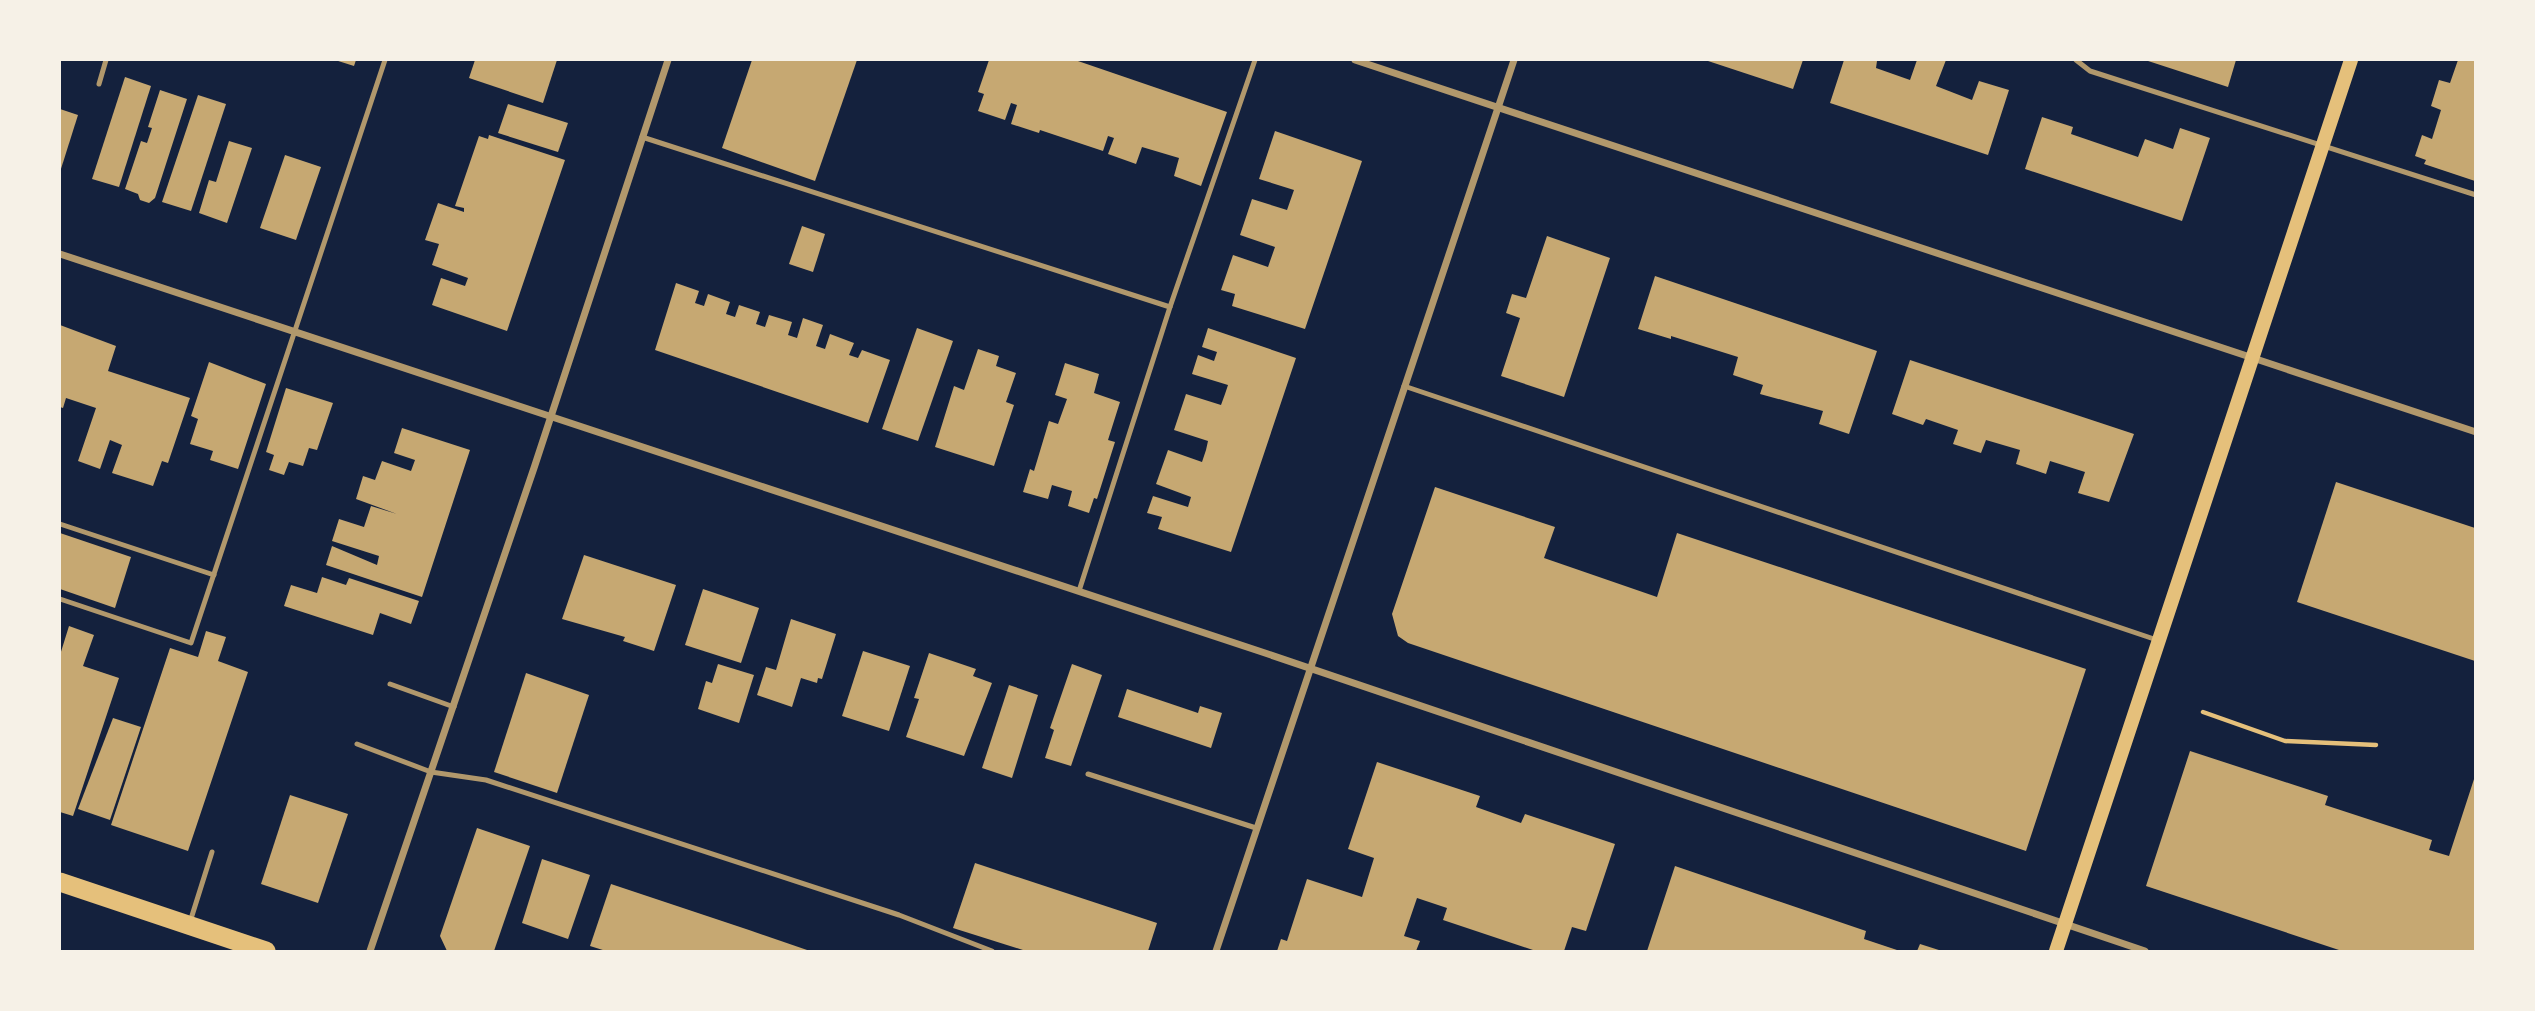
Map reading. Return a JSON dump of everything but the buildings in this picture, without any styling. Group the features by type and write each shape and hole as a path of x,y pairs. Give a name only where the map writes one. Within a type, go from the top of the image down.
{"highway":[{"path":"60,882 266,951"}],"main road":[{"path":"2056,951 2351,60"}],"street":[{"path":"370,951 551,418 668,60"},
{"path":"1355,60 2476,432"},
{"path":"1216,951 1514,60"},
{"path":"60,254 1079,591 2145,951"}],"lane":[{"path":"99,84 106,60"},
{"path":"60,599 191,643 385,60"},
{"path":"1079,591 1170,307 1255,60"},
{"path":"2076,60 2090,71 2476,195"},
{"path":"642,137 1170,307"},
{"path":"1404,386 2158,640"},
{"path":"60,524 214,575"},
{"path":"390,684 454,707"},
{"path":"357,744 431,772 486,780 909,919 992,951"},
{"path":"1088,774 1256,828"},
{"path":"189,925 212,852"}],"path":[{"path":"2203,712 2285,741 2376,745"}]}
